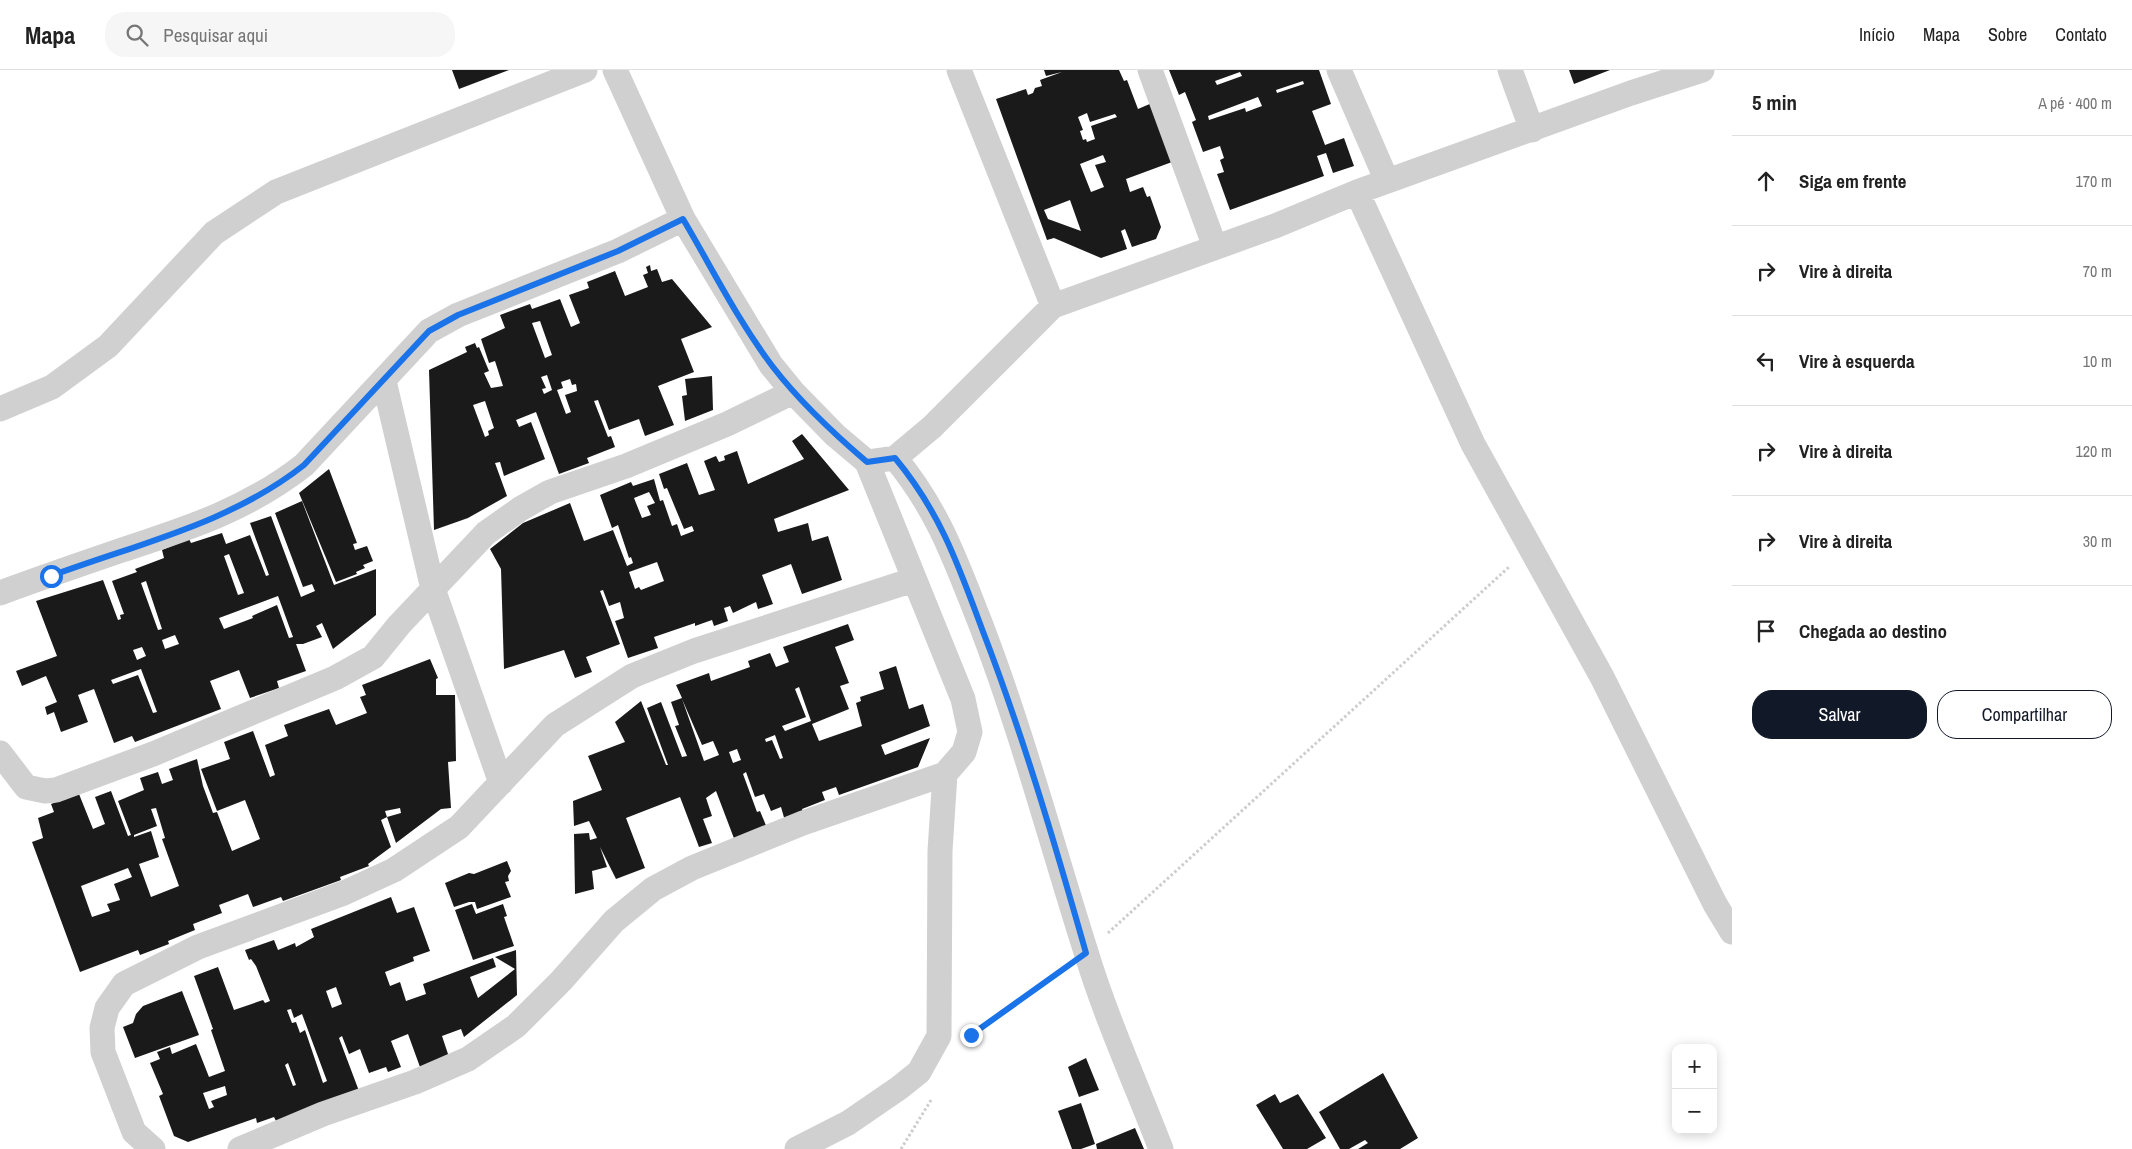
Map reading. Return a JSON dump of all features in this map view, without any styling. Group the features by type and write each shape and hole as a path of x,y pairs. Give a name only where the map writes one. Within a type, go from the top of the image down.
{"street":[{"path":"0,409 52,387 108,346 214,233 276,192 585,70"},
{"path":"240,1149 323,1114 416,1082 468,1059 516,1026 561,981 614,921 653,889 692,868 803,823 945,774 964,752 970,732 963,699 913,580 867,462 835,435 793,392 771,365 683,219 615,70"},
{"path":"960,70 1053,306"},
{"path":"1150,70 1215,247"},
{"path":"1339,70 1387,181"},
{"path":"1510,70 1532,130"},
{"path":"867,462 895,458 932,427 1053,306 1275,226 1387,181 1701,70"},
{"path":"1357,192 1473,444 1602,677 1716,904 1732,932"},
{"path":"0,594 192,527 250,502 284,481 304,465 429,331 458,315 618,251 683,219"},
{"path":"384,381 433,589 501,783"},
{"path":"0,753 26,787 45,791 72,786 335,678 373,657 486,533 520,509 550,492 626,466 727,424 793,392"},
{"path":"895,458 918,486 941,525 997,666 1039,792 1086,953 1161,1149"},
{"path":"154,1149 134,1132 104,1052 102,1028 107,1008 124,984 198,947 344,893 394,870 459,828 556,725 632,676 694,651 913,580"},
{"path":"797,1149 848,1123 899,1088 919,1072 939,1036 940,850 945,774"}],"path":[{"path":"966,1044 971,1035 1086,953 1530,548"},
{"path":"901,1149 936,1092"}],"building":[{"path":"452,70 509,70 459,89"},
{"path":"1044,70 1119,70 1124,81 1127,80 1138,109 1152,103 1172,162 1126,179 1130,192 1143,187 1147,197 1150,196 1161,227 1156,239 1132,247 1125,229 1121,231 1127,249 1101,258 1054,238 1047,240 996,99 1026,89 1028,95 1033,93 1035,88 1042,86 1040,80 1062,72 1046,76","holes":["1087,113 1090,122 1115,114 1117,117 1091,126 1095,139 1087,142 1086,139 1083,140 1080,131 1083,130 1078,117","1103,155 1106,162 1095,165 1104,187 1091,192 1080,164","1070,200 1081,231 1048,219 1044,210"]},
{"path":"1169,70 1319,70 1331,104 1312,111 1325,145 1344,138 1354,166 1333,173 1326,153 1317,156 1324,176 1230,210 1217,174 1224,172 1220,160 1224,158 1220,146 1203,152 1192,122 1196,120 1185,92 1179,95","holes":["1240,72 1242,76 1217,85 1215,81","1303,81 1304,84 1277,93 1276,90","1258,97 1262,106 1246,112 1245,108 1209,120 1208,116"]},
{"path":"1569,70 1610,70 1574,84"},
{"path":"650,265 651,271 657,269 662,282 672,279 712,327 681,339 694,372 658,386 674,425 645,436 639,419 609,430 598,400 594,401 608,437 611,436 615,447 587,458 589,463 559,474 536,412 516,420 519,427 531,422 545,459 504,476 500,462 495,463 507,496 468,518 434,530 429,370 467,352 465,347 475,343 477,348 479,347 489,371 484,373 491,388 503,386 495,361 489,363 481,339 505,328 500,315 530,304 532,309 560,299 571,327 580,323 569,295 589,288 587,282 615,271 625,296 648,287 643,275 648,273 646,267","holes":["540,321 552,355 545,358 532,323","547,375 552,390 544,394 542,389 546,388 541,377","570,379 572,385 576,384 577,391 565,395 571,412 566,414 557,390 563,388 561,382","485,401 494,428 488,431 489,435 485,437 473,405"]},
{"path":"712,376 713,410 685,421 682,396 687,395 685,379"},
{"path":"802,434 849,490 774,519 778,532 808,523 812,541 828,536 842,580 802,594 791,564 762,575 773,604 758,609 756,602 733,613 730,606 724,608 728,621 714,626 712,620 695,626 695,623 654,637 658,648 628,658 615,621 624,618 620,602 609,606 603,590 600,591 620,644 586,657 592,672 575,678 564,650 504,669 501,569 490,549 523,523 570,503 584,541 613,530 627,566 633,563 631,557 629,558 618,525 612,528 600,495 631,482 633,486 654,479 660,501 663,500 672,526 677,524 681,536 694,531 692,526 684,529 667,488 664,489 659,474 687,463 699,495 715,490 704,461 716,456 719,462 725,460 724,456 737,451 748,484 804,459 792,441","holes":["649,492 655,503 647,506 651,515 642,518 634,498","657,562 664,581 641,590 639,587 635,589 629,572"]},
{"path":"329,469 357,543 353,544 355,550 367,546 373,561 363,565 365,568 356,572 357,574 336,582 299,493"},
{"path":"302,501 334,585 376,569 376,615 333,649 322,623 316,626 322,637 303,644 296,644 306,671 277,681 279,688 250,698 239,670 210,681 221,709 135,742 132,736 114,743 94,689 78,695 88,722 61,732 54,712 47,715 45,707 57,702 46,676 22,686 16,671 57,656 36,601 103,580 118,620 121,619 120,615 124,614 112,581 137,572 135,569 164,558 162,550 189,539 191,543 222,533 226,544 250,535 266,576 269,575 250,523 271,516 301,597 315,591 312,584 303,587 275,513","holes":["229,554 244,593 238,595 224,556","146,581 162,629 158,630 141,583","278,596 293,637 289,638 277,605 252,616 253,618 224,629 219,618","175,635 179,644 165,649 162,640","142,647 146,656 137,660 133,650","141,669 157,712 153,713 138,675 113,684 111,680"]},
{"path":"848,624 854,640 835,647 849,683 840,686 849,709 812,724 819,741 862,726 856,703 861,701 860,697 884,689 879,672 896,666 909,709 923,704 930,726 881,745 885,755 930,738 918,767 839,795 836,787 822,792 825,800 802,809 804,814 785,821 781,807 771,811 764,794 755,797 746,772 743,774 757,812 760,811 767,828 735,841 716,791 706,798 712,816 703,819 712,843 699,847 680,797 626,818 645,868 616,879 600,847 607,867 592,871 594,889 575,894 574,834 589,833 590,840 597,838 589,821 574,826 573,801 602,790 588,756 625,742 615,722 641,701 666,765 668,765 647,708 661,702 682,757 687,756 675,726 679,725 671,702 682,698 676,685 709,673 711,681 750,667 748,661 770,653 776,667 789,662 783,647","holes":["799,687 811,721 785,731 782,726 806,717 795,689","682,699 702,745 713,741 719,755 704,761","775,735 783,758 780,759 772,740 766,742 765,739","737,749 741,760 733,763 729,752"]},
{"path":"430,659 438,678 436,679 436,695 455,695 456,761 448,762 451,808 441,809 396,843 387,817 381,820 391,847 368,864 369,866 340,877 341,880 283,901 281,897 253,907 248,894 219,905 222,913 193,924 195,930 168,941 169,944 140,955 138,950 80,972 32,842 43,838 38,818 54,812 51,804 79,794 93,829 105,824 95,797 111,791 128,836 131,835 118,801 144,790 140,778 158,772 162,784 173,780 169,769 197,759 203,786 213,813 217,812 232,851 260,839 245,800 217,811 201,769 230,759 224,742 253,731 270,777 275,775 265,745 288,736 284,725 329,709 336,725 367,713 360,697 366,695 362,685","holes":["156,808 165,838 162,839 179,886 151,897 139,864 159,857 151,831 134,837 134,835 157,826 151,809","400,808 401,813 387,817 385,811","128,868 132,877 114,884 120,900 107,904 110,911 92,917 81,886"]},
{"path":"507,861 511,871 508,876 509,881 505,882 511,897 477,909 475,902 454,907 445,883"},
{"path":"391,897 397,913 414,907 430,951 413,957 414,961 385,972 390,986 400,982 406,1001 426,994 423,984 493,958 496,967 470,977 478,998 515,969 495,957 516,950 517,995 464,1037 461,1029 442,1036 449,1057 420,1067 408,1034 391,1041 401,1067 388,1072 386,1067 369,1073 360,1049 349,1054 342,1036 339,1038 359,1091 276,1121 274,1117 257,1123 256,1118 188,1142 174,1136 159,1096 163,1094 150,1063 160,1059 157,1052 170,1047 172,1054 196,1044 209,1077 225,1071 211,1030 213,1029 194,976 218,967 234,1010 263,1000 265,1003 270,1001 256,966 251,959 249,960 245,950 274,940 278,950 295,943 296,947 314,937 311,929","holes":["336,987 342,1004 332,1008 326,991","291,1009 294,1018 302,1014 327,1081 323,1083 305,1030 300,1033 296,1022 292,1023 287,1010","288,1063 296,1085 293,1086 285,1065","225,1086 227,1095 211,1101 214,1107 209,1109 203,1093"]},
{"path":"472,904 476,914 503,904 507,916 504,917 514,946 473,960 455,910"},
{"path":"182,991 199,1035 135,1058 123,1027 133,1023 136,1014 143,1006"},
{"path":"1086,1058 1099,1090 1079,1097 1068,1067"},
{"path":"1383,1073 1418,1138 1400,1149 1358,1149 1368,1143 1365,1140 1349,1149 1340,1149 1319,1112"},
{"path":"1275,1094 1280,1103 1298,1094 1326,1138 1307,1149 1283,1149 1256,1105"},
{"path":"1081,1103 1095,1144 1081,1149 1072,1149 1058,1111"},
{"path":"1135,1128 1144,1149 1097,1149 1096,1144"}],"route":[{"path":"51,576 192,527 250,502 284,481 304,465 429,331 458,315 618,251 683,219 736,310 771,365 793,392 835,435 867,462 895,458 918,486 941,525 1000,675 1039,792 1086,953 971,1035"}]}
